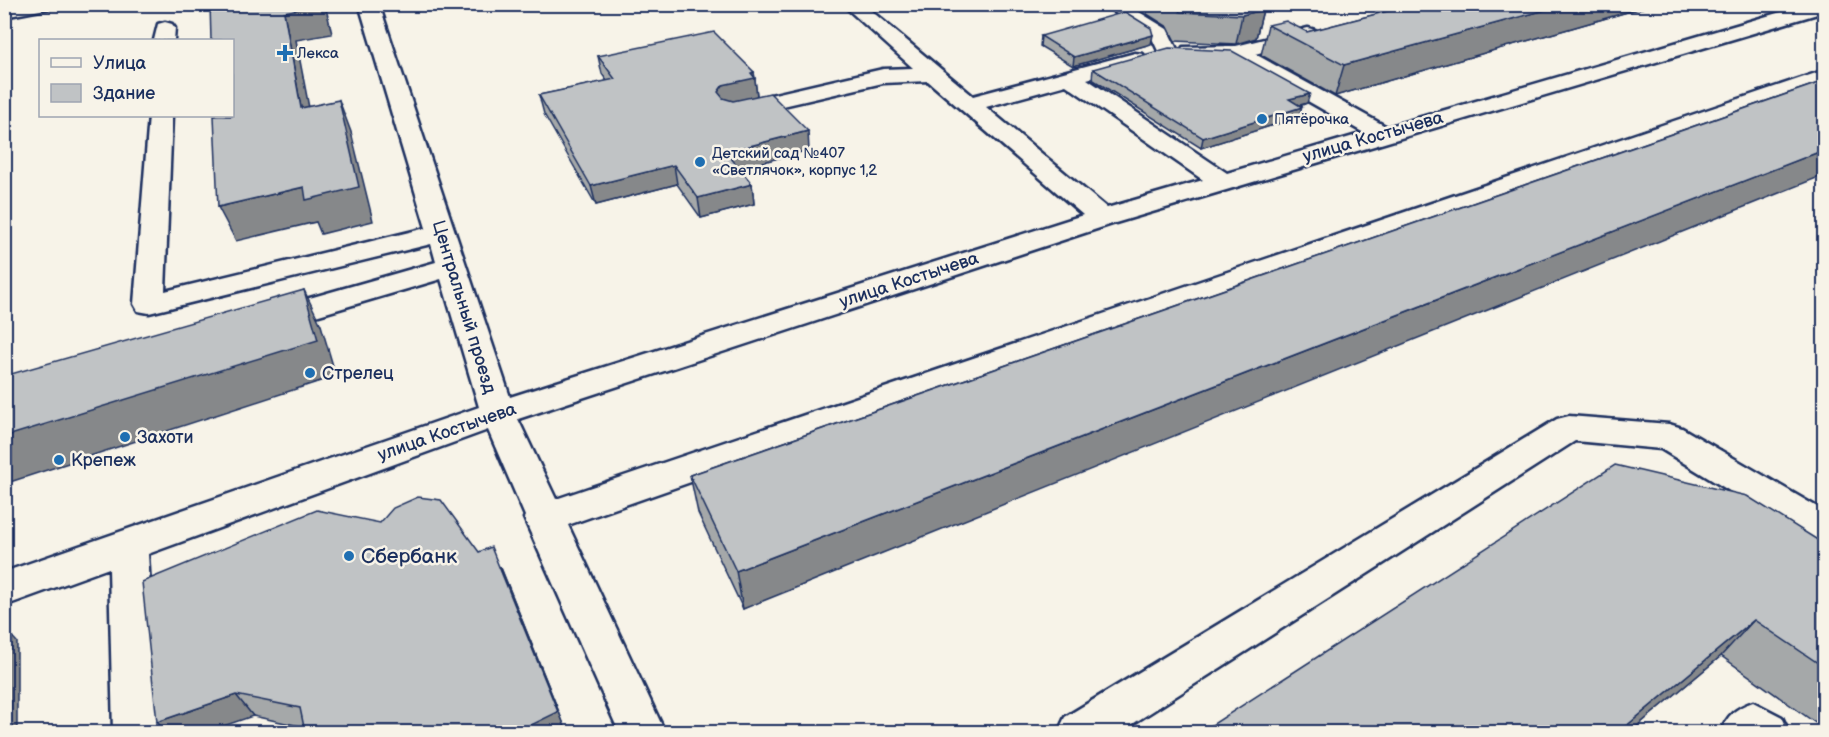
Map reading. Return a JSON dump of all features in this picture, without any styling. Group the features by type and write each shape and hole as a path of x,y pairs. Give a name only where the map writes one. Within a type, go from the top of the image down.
{"street":[{"path":"4,11 44,4"},
{"name":"Центральный проезд","path":"369,4 498,413 543,518 642,732"},
{"path":"851,4 1102,218"},
{"path":"1111,4 1160,33 1166,49"},
{"name":"улица Костычева","path":"4,589 498,413 1102,218 1824,6"},
{"path":"1359,21 1384,8 1415,7"},
{"path":"971,104 1071,78 1166,49 1236,52 1325,29"},
{"path":"1236,52 1383,134"},
{"path":"735,110 883,76 935,74"},
{"path":"1071,78 1192,159 1222,182"},
{"path":"543,518 1824,78"},
{"path":"160,117 149,304 441,233"},
{"path":"245,327 451,267"},
{"path":"1081,732 1569,428 1669,436 1824,529"},
{"path":"128,546 136,732"},
{"path":"1744,732 1753,723 1766,732"}],"building":[{"path":"210,4 321,4 284,12 301,108 339,100 359,187 306,200 304,187 218,207 214,117 234,117 234,39 211,39"},
{"path":"1176,4 1252,4 1263,10 1242,15 1180,12"},
{"path":"1415,4 1567,4 1344,65 1268,25 1286,21 1307,32"},
{"path":"1125,12 1151,28 1153,35 1074,57 1041,36"},
{"path":"714,32 754,72 751,73 755,78 723,85 718,92 723,98 733,101 770,93 808,131 726,152 752,184 698,198 674,165 591,186 539,95 615,79 598,56"},
{"path":"1169,48 1232,51 1310,94 1289,99 1302,107 1203,138 1093,69"},
{"path":"1824,81 1824,150 736,571 690,475"},
{"path":"304,290 318,340 4,437 4,376"},
{"path":"1615,465 1747,496 1824,544 1824,667 1754,620 1619,732 1201,732"},
{"path":"418,497 441,500 479,552 491,547 558,712 517,732 305,732 300,708 236,695 157,722 142,582 317,510 380,523 393,508"},
{"path":"6,630 4,696 4,631"}],"place":[{"name":"Лекса","path":"285,53"},
{"name":"Пятёрочка","path":"1262,119"},
{"name":"Детский сад №407 «Светлячок», корпус 1,2","path":"700,162"},
{"name":"Стрелец","path":"310,373"},
{"name":"Захоти","path":"125,437"},
{"name":"Крепеж","path":"59,460"},
{"name":"Сбербанк","path":"349,556"}]}
